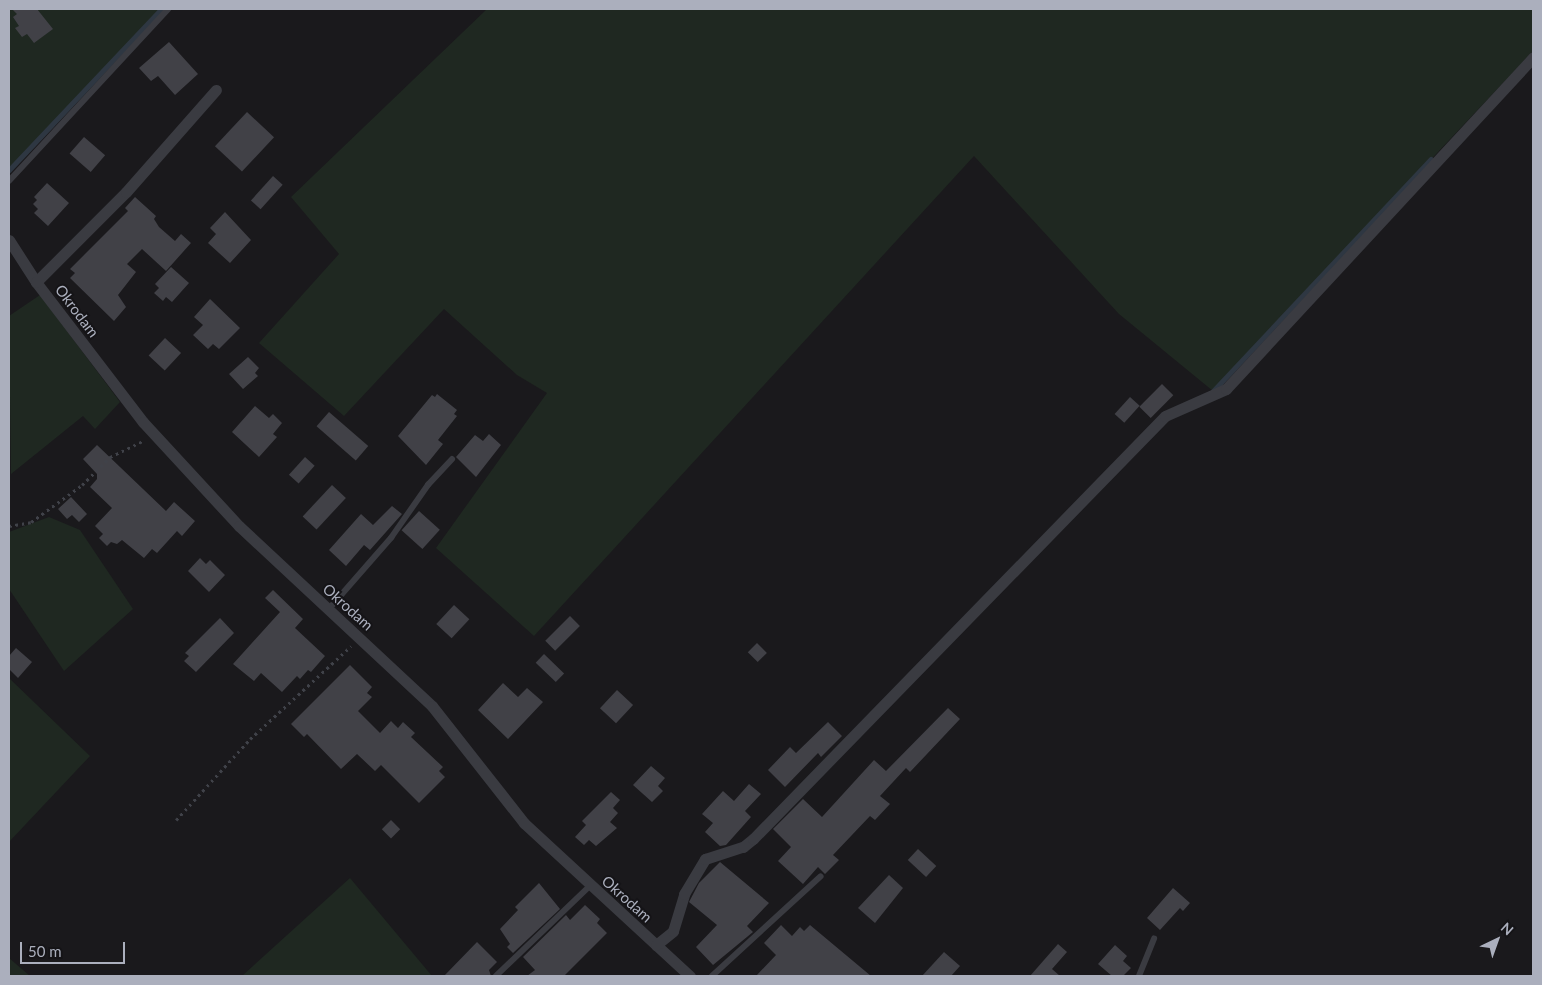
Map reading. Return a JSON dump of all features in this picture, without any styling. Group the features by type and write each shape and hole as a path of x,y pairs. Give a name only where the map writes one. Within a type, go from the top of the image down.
{"street":[{"path":"656,945 673,931 684,894 705,859 744,847 1165,416 1226,388 1533,57"},
{"path":"36,282 126,192 216,90"},
{"name":"Okrodam","path":"9,240 36,282 156,436 252,539 432,706 524,823 590,886 690,976"}],"lane":[{"path":"9,181 168,9"},
{"path":"328,610 391,538 428,485 452,459"},
{"path":"712,976 820,877"},
{"path":"496,976 590,886"},
{"path":"1139,976 1144,969 1154,939"}],"path":[{"path":"9,526 31,522 82,485 110,457 156,436"},
{"path":"176,820 250,740 359,638"}],"shaded area":[{"path":"9,9 161,9 9,170"},
{"path":"487,9 1533,9 1533,51 1213,391 1119,314 974,156 534,636 436,548 547,393 517,375 444,309 344,416 259,343 339,254 291,197"},
{"path":"40,295 120,402 95,429 83,416 11,474 9,316"},
{"path":"49,517 80,530 133,609 64,671 9,589 9,532"},
{"path":"9,678 90,756 9,842"},
{"path":"350,878 432,976 242,976"},
{"path":"9,958 30,976 9,976"}],"building":[{"path":"12,9 37,9 53,29 34,43 27,34 22,37 15,28 19,26 13,17 17,14"},
{"path":"169,42 198,74 175,95 158,76 151,81 139,68"},
{"path":"247,112 274,137 242,172 215,146"},
{"path":"84,137 105,155 91,172 70,154"},
{"path":"273,176 283,185 261,209 251,201"},
{"path":"47,183 69,203 48,226 34,213 38,209 33,204 37,200 34,197"},
{"path":"135,197 156,216 154,219 159,227 175,241 181,234 191,243 166,271 142,249 127,264 136,272 118,295 126,307 114,321 70,278 75,273 70,269 128,211 125,208"},
{"path":"225,212 251,240 230,263 208,243 216,234 210,228"},
{"path":"171,267 189,283 172,302 166,297 163,301 154,293 159,288 155,284"},
{"path":"210,299 240,328 219,349 213,344 208,349 193,335 203,325 194,317"},
{"path":"165,338 181,353 165,371 149,356"},
{"path":"248,357 259,368 255,373 258,376 243,389 229,374"},
{"path":"1162,384 1173,395 1151,418 1139,407"},
{"path":"437,394 457,410 454,414 457,416 438,440 443,444 426,465 398,436 432,395 435,397"},
{"path":"1130,397 1140,406 1124,423 1115,414"},
{"path":"255,406 269,418 273,414 282,423 273,434 277,437 259,457 232,432"},
{"path":"329,412 368,446 356,460 317,426"},
{"path":"489,434 501,445 476,477 456,457 475,435 483,441"},
{"path":"97,445 166,511 174,502 195,521 182,536 177,531 157,553 152,549 144,558 122,540 117,544 111,542 107,546 99,538 103,534 95,526 112,508 90,487 97,479 97,474 83,459"},
{"path":"305,457 315,466 299,484 289,475"},
{"path":"332,485 346,498 317,529 303,516"},
{"path":"71,497 87,514 79,522 72,515 67,519 58,509"},
{"path":"392,506 402,514 370,550 364,545 346,566 329,550 361,514 373,525"},
{"path":"419,511 440,530 422,549 402,530"},
{"path":"200,558 206,564 210,560 225,575 209,592 188,571"},
{"path":"273,590 303,619 295,628 325,656 311,672 308,670 300,679 297,676 282,692 261,673 254,681 233,664 280,612 265,598"},
{"path":"454,605 469,619 452,638 436,624"},
{"path":"570,616 580,626 555,651 545,641"},
{"path":"220,618 234,633 196,672 184,661 189,656 185,653"},
{"path":"757,643 767,653 758,662 748,652"},
{"path":"16,648 32,662 18,678 9,669 9,656"},
{"path":"544,654 564,673 556,682 536,663"},
{"path":"350,665 372,687 367,693 372,697 358,711 380,733 391,721 398,728 403,722 415,733 411,737 443,767 439,771 445,777 419,803 381,765 375,771 357,754 341,769 307,734 304,737 291,724"},
{"path":"503,683 518,697 527,688 543,702 508,739 478,710"},
{"path":"617,690 633,705 616,723 600,708"},
{"path":"948,708 960,719 910,772 906,768 880,796 890,804 875,820 870,816 833,855 839,860 825,874 818,867 803,884 778,861 791,847 773,829 803,799 822,817 874,760 886,771"},
{"path":"828,722 842,736 821,757 818,753 785,787 768,770 790,747 796,753"},
{"path":"651,766 665,778 658,786 663,791 652,802 633,785"},
{"path":"749,784 761,794 745,811 751,817 726,845 720,846 705,832 713,823 702,814 723,791 734,801"},
{"path":"611,792 620,800 613,808 618,813 610,822 617,828 596,846 589,840 584,845 575,837 586,825 582,821"},
{"path":"391,820 400,829 391,838 382,829"},
{"path":"918,849 936,866 926,877 908,860"},
{"path":"720,862 769,903 747,926 753,932 713,965 696,947 717,925 689,902 699,883"},
{"path":"889,875 903,888 875,923 858,908"},
{"path":"539,883 560,909 513,953 507,947 510,944 500,929 518,910 515,907"},
{"path":"1173,888 1190,903 1183,911 1180,908 1160,930 1147,918"},
{"path":"585,905 600,919 597,923 607,933 564,976 527,976 535,970 523,957 566,915 570,920"},
{"path":"781,925 792,936 800,927 804,931 810,925 871,976 756,976 776,955 764,943"},
{"path":"477,942 497,962 489,970 491,976 444,976"},
{"path":"1058,944 1067,952 1052,969 1060,976 1030,976"},
{"path":"1115,945 1127,956 1123,961 1131,968 1123,976 1112,976 1098,964"},
{"path":"944,952 960,966 951,976 922,976"}],"waterway":[{"path":"9,170 161,9"},
{"path":"1213,391 1431,159"}]}
